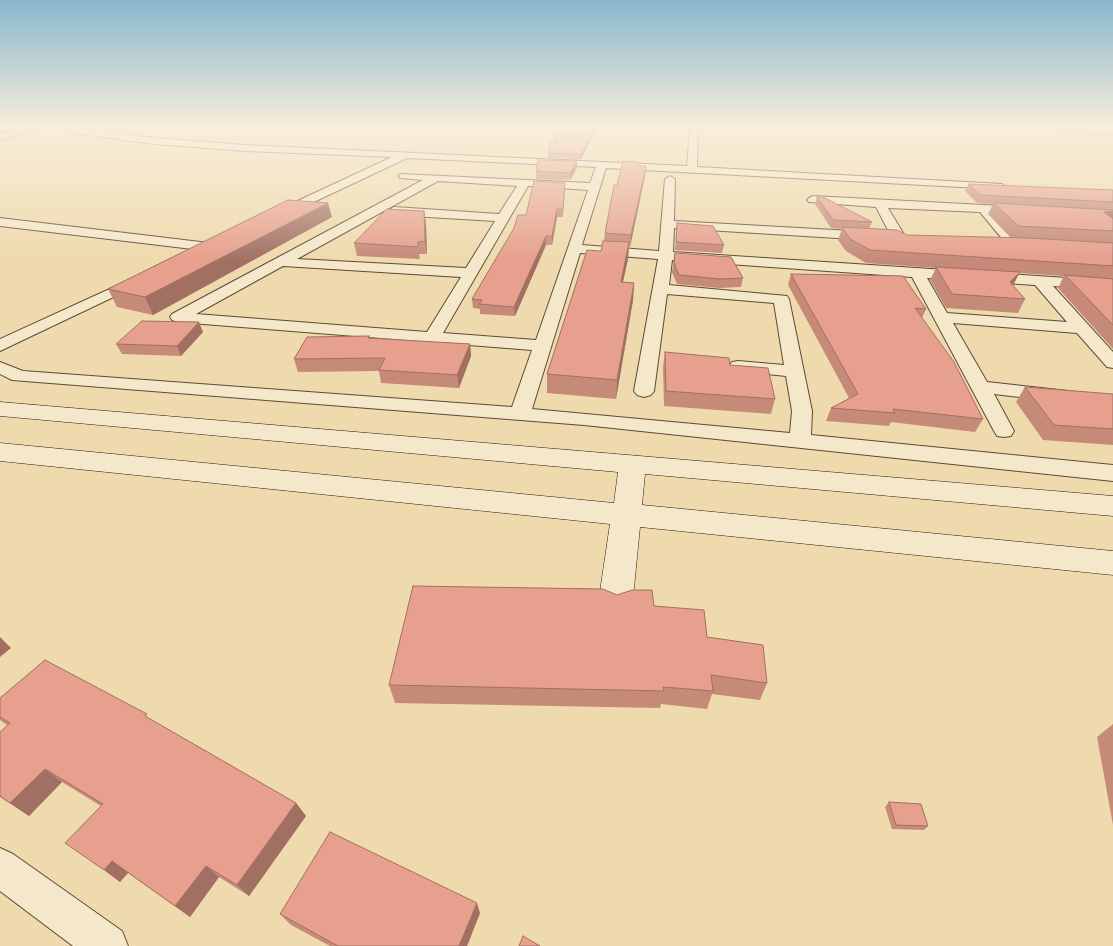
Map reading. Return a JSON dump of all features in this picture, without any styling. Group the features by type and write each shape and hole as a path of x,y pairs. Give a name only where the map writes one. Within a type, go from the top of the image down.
{"street":[{"path":"271,218 367,173"},
{"path":"520,414 599,173"},
{"path":"752,173 1004,186"},
{"path":"404,176 595,187"},
{"path":"807,176 831,266"},
{"path":"436,178 178,318 542,346"},
{"path":"644,391 666,255 670,179"},
{"path":"432,338 524,183"},
{"path":"813,200 1030,211"},
{"path":"668,224 904,238 880,203"},
{"path":"984,209 1019,245 995,243"},
{"path":"376,210 503,218"},
{"path":"0,222 213,245 182,260"},
{"path":"574,249 755,261 776,275 774,262 1113,286"},
{"path":"282,262 470,273"},
{"path":"916,272 1004,430"},
{"path":"0,346 147,276"},
{"path":"1039,280 1113,363"},
{"path":"661,289 779,291 802,411 800,441"},
{"path":"941,317 1082,328"},
{"path":"650,358 669,360"},
{"path":"717,364 795,371"},
{"path":"0,367 19,376 520,414 1113,473"},
{"path":"980,387 1113,402"},
{"path":"0,409 1113,506"},
{"path":"0,452 627,513 1113,563"},
{"path":"616,598 633,463"},
{"path":"0,867 107,946"}],"building":[{"path":"620,173 644,173 631,235 605,233 614,185 617,185"},
{"path":"534,181 565,183 563,209 557,209 552,236 546,236 514,307 479,304 482,300 472,299 514,228 518,215 526,215"},
{"path":"969,184 1113,190 1113,202 980,195"},
{"path":"817,197 823,197 872,222 833,220"},
{"path":"288,200 328,203 145,297 108,289"},
{"path":"994,203 1113,210 1104,212 1113,219 1113,231 1018,226"},
{"path":"387,209 424,211 425,241 418,242 418,247 354,243"},
{"path":"677,223 713,226 724,245 676,242"},
{"path":"842,227 897,230 907,235 1029,238 1113,243 1113,266 870,250 850,239"},
{"path":"603,241 629,242 621,282 634,283 617,380 547,374 587,250 601,251"},
{"path":"675,253 731,257 743,278 720,279 679,275 674,263"},
{"path":"936,267 1020,272 1010,282 1025,299 952,294"},
{"path":"791,274 903,276 926,309 915,308 954,362 983,419 893,409 895,413 831,408 858,394"},
{"path":"1065,275 1113,279 1113,325"},
{"path":"142,321 199,322 177,346 116,344"},
{"path":"369,336 368,338 470,344 457,375 379,370 385,358 294,359 307,337"},
{"path":"665,352 729,358 730,365 768,368 775,399 666,391"},
{"path":"1025,387 1113,394 1113,429 1054,425"},
{"path":"413,586 603,589 617,595 632,590 652,590 654,606 704,610 707,637 763,645 767,683 711,675 713,691 663,687 664,691 389,685"},
{"path":"45,660 147,714 145,716 296,803 237,885 206,866 175,906 112,861 104,870 65,843 103,804 45,769 10,803 0,796 0,732 10,723 0,717 0,698"},
{"path":"889,802 921,804 928,826 896,825"},
{"path":"330,832 477,903 459,946 338,946 280,914"},
{"path":"523,936 540,946 519,946"}]}
